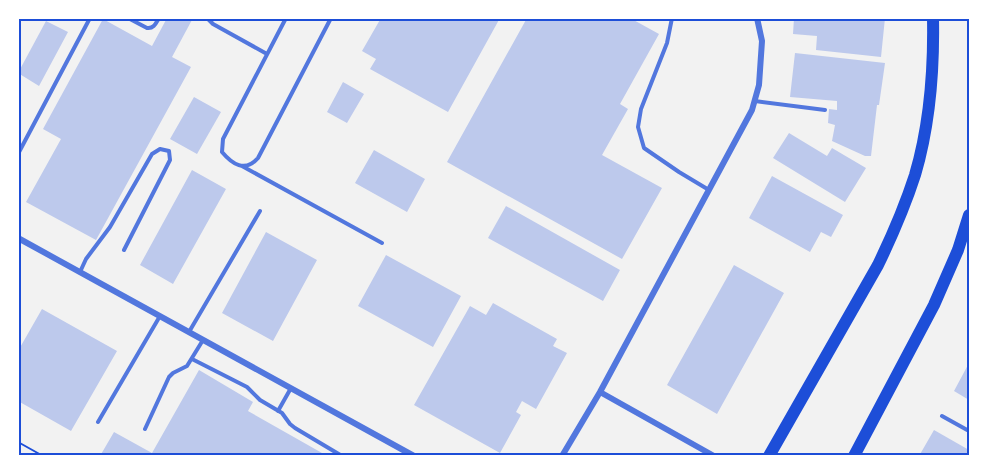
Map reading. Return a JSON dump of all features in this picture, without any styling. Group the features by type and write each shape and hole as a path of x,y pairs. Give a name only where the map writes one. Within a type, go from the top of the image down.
{"highway":[{"path":"769,456 878,265 906,200 920,153 928,111 932,84 933,18"},
{"path":"854,456 934,305 958,250 969,215"}],"street":[{"path":"562,456 600,392 752,110 759,85 762,40 757,18"},
{"path":"18,238 414,456"},
{"path":"600,392 714,456"}],"lane":[{"path":"18,154 90,18"},
{"path":"128,18 150,29 155,26 159,18"},
{"path":"207,18 213,24 267,54"},
{"path":"286,18 223,139 222,152 228,159 382,243"},
{"path":"241,166 248,166 258,158 331,18"},
{"path":"672,18 667,43 641,109 638,127 644,148 709,190"},
{"path":"755,100 825,110"},
{"path":"80,272 86,259 110,227 152,154 160,149 169,151 170,160 124,250"},
{"path":"189,332 260,211"},
{"path":"98,422 160,316"},
{"path":"144,429 169,377 187,366 203,340"},
{"path":"192,359 247,387 260,400 282,413 295,428 342,456"},
{"path":"278,411 291,388"},
{"path":"942,416 969,431"}],"path":[{"path":"18,442 43,456"}],"building":[{"path":"167,18 193,18 172,57 191,67 96,240 26,202 61,139 43,129 103,19 152,46"},
{"path":"381,18 500,18 448,112 370,69 376,59 362,51"},
{"path":"527,18 630,18 659,34 620,104 628,109 602,155 662,188 622,259 447,162"},
{"path":"794,18 885,18 881,57 816,50 817,36 793,34"},
{"path":"46,21 68,32 39,86 18,73"},
{"path":"795,53 885,63 871,156 865,156 832,141 835,125 828,123 829,109 837,110 837,101 790,97"},
{"path":"343,82 364,94 347,123 327,112"},
{"path":"194,97 221,112 197,154 170,139"},
{"path":"789,133 827,156 832,148 866,168 845,202 773,158"},
{"path":"374,150 425,179 407,212 355,183"},
{"path":"192,170 226,189 173,284 140,265"},
{"path":"772,176 843,215 831,237 821,232 810,252 749,218"},
{"path":"506,206 620,270 603,301 488,238"},
{"path":"266,232 317,260 273,341 222,313"},
{"path":"386,255 461,296 433,347 358,306"},
{"path":"734,265 784,293 717,414 667,385"},
{"path":"493,303 557,339 553,346 567,353 536,409 522,401 516,412 521,415 500,453 414,405 470,306 486,315"},
{"path":"42,309 117,351 71,431 18,401 18,351"},
{"path":"969,363 969,400 954,391"},
{"path":"199,370 253,402 248,411 322,453 321,456 100,456 114,432 152,453"},
{"path":"934,430 969,450 969,456 919,456"}]}
